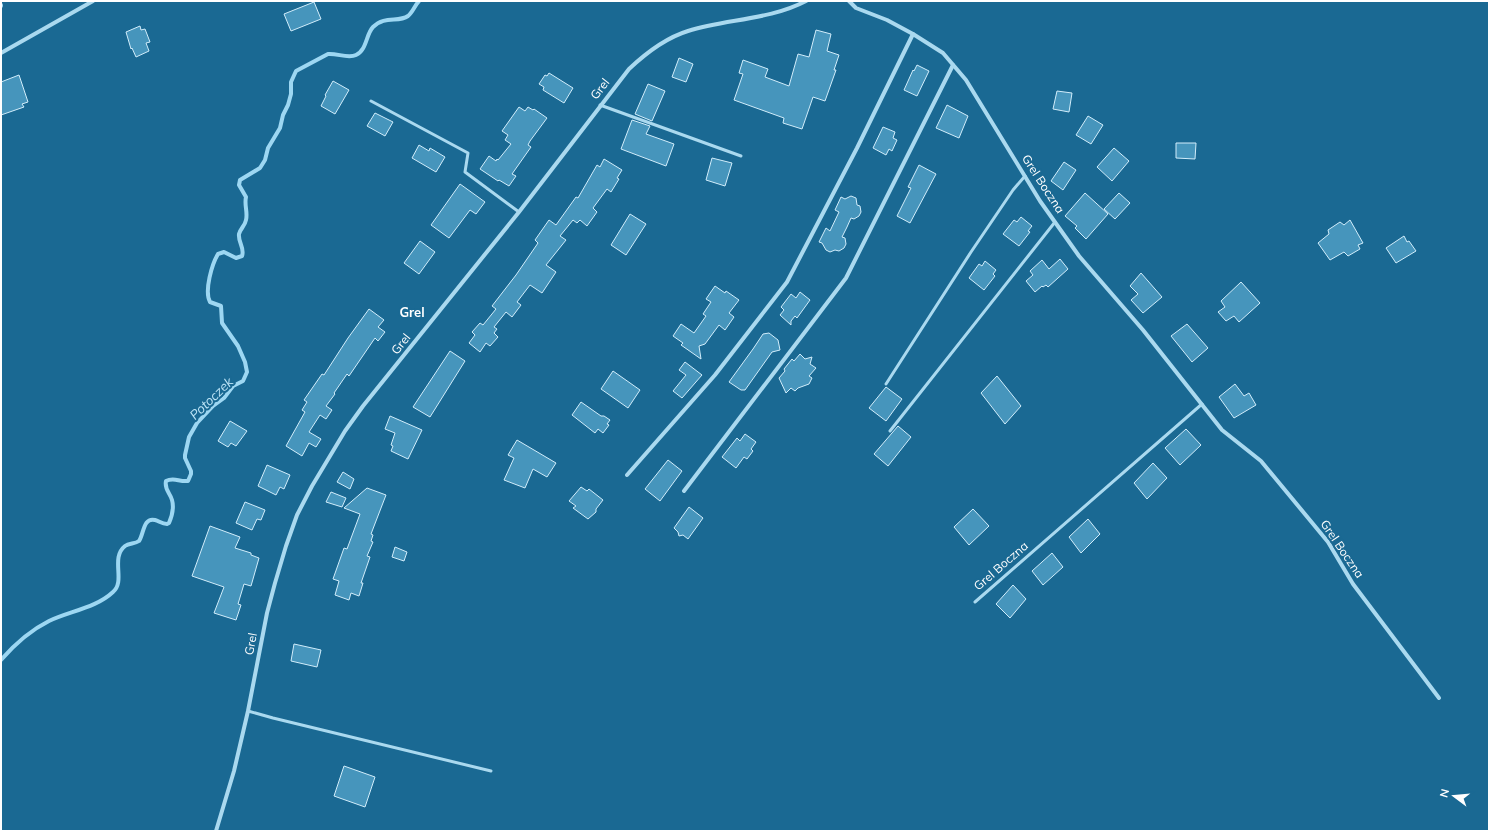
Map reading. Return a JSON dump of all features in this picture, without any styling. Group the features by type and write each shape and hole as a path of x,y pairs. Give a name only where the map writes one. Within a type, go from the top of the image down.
{"street":[{"path":"1,53 93,1"},
{"name":"Grel","path":"216,831 234,772 275,583 295,522 312,486 345,431 363,406 519,212 633,64 643,55 687,31 782,11 806,1"},
{"name":"Grel Boczna","path":"849,1 856,8 887,20 943,53 966,80 1040,201 1079,256 1143,330 1222,430 1261,461 1328,542 1353,584 1439,698"},
{"path":"627,475 715,375 787,282 858,148 913,34"},
{"path":"684,491 846,278 953,65"}],"lane":[{"path":"371,101 468,153 465,172 519,212"},
{"path":"600,105 741,156"},
{"path":"886,384 971,252 1013,190 1025,176"},
{"path":"890,431 1055,222"},
{"name":"Grel Boczna","path":"975,602 1202,404"},
{"path":"248,711 491,770"}],"building":[{"path":"314,2 321,19 291,31 284,14"},
{"path":"140,26 141,30 145,29 150,42 146,43 149,51 136,57 132,48 131,49 126,32"},
{"path":"816,30 831,34 827,51 839,55 834,70 836,70 825,101 813,97 802,129 783,123 784,118 734,100 743,74 739,73 743,60 768,69 765,77 789,86 798,54 809,57"},
{"path":"679,58 693,64 686,82 672,77"},
{"path":"917,65 929,71 917,96 904,90 913,70 914,71"},
{"path":"549,73 573,88 564,103 543,90 544,87 539,84 545,75 547,76"},
{"path":"19,75 28,102 22,104 24,107 1,115 1,82"},
{"path":"333,81 349,90 335,114 321,106"},
{"path":"648,84 665,91 652,121 635,114"},
{"path":"1057,91 1072,93 1069,112 1053,109"},
{"path":"947,105 968,116 959,138 936,128"},
{"path":"519,107 525,111 528,107 533,110 534,109 547,118 530,141 528,145 531,147 512,174 516,176 509,186 499,180 498,181 480,169 489,156 496,161 497,159 498,160 511,144 505,140 508,135 502,131"},
{"path":"375,113 393,122 385,136 367,126"},
{"path":"1088,116 1103,125 1091,144 1076,135"},
{"path":"632,120 650,126 646,134 674,144 666,166 621,149"},
{"path":"883,127 895,132 893,138 897,140 892,151 889,149 886,155 873,148"},
{"path":"1176,143 1196,143 1195,159 1176,158"},
{"path":"419,145 429,151 430,148 445,157 436,172 412,158"},
{"path":"1114,148 1129,161 1112,181 1097,167"},
{"path":"712,158 732,163 725,186 706,180"},
{"path":"604,159 622,170 617,178 619,179 611,192 607,189 593,208 597,212 587,226 580,220 577,223 573,220 560,236 566,240 546,265 556,272 542,293 530,285 517,302 521,305 512,317 506,312 494,327 497,329 494,333 498,337 490,346 486,343 480,352 469,343 475,335 472,332 480,323 483,325 496,309 492,306 538,243 535,240 549,220 556,225 576,197 578,198 597,165 600,167"},
{"path":"1064,162 1076,170 1063,190 1051,181"},
{"path":"919,165 936,174 910,223 897,216 911,188 908,187"},
{"path":"460,184 485,202 476,214 470,210 449,238 431,225"},
{"path":"1085,193 1108,214 1086,239 1075,228 1077,226 1065,216"},
{"path":"1119,193 1130,203 1115,219 1104,209"},
{"path":"851,196 856,198 857,205 860,206 861,212 859,216 854,219 851,218 842,237 845,238 846,244 844,248 839,251 835,250 830,252 826,250 822,243 819,242 826,228 830,231 839,212 835,210 841,197 845,199"},
{"path":"630,214 646,224 626,255 611,245"},
{"path":"1021,217 1032,226 1028,231 1030,232 1019,246 1003,234 1014,220 1017,222"},
{"path":"1350,220 1363,243 1358,245 1360,249 1348,256 1344,252 1330,260 1318,243 1329,234 1328,230 1340,222 1344,225"},
{"path":"1404,236 1407,242 1409,241 1416,251 1396,263 1386,248"},
{"path":"420,241 435,252 419,274 404,263"},
{"path":"1060,259 1068,269 1048,287 1046,285 1043,287 1042,286 1035,292 1026,281 1033,275 1030,271 1042,260 1049,269"},
{"path":"985,261 996,270 993,274 995,276 984,290 969,278 979,264 982,266"},
{"path":"1141,273 1162,297 1143,313 1131,300 1138,294 1130,286"},
{"path":"1241,282 1260,303 1239,322 1234,316 1226,321 1218,312 1225,307 1221,301"},
{"path":"715,286 725,293 726,291 739,300 729,313 734,317 725,330 719,325 705,344 699,346 701,359 681,345 683,343 673,336 681,324 694,333 706,316 703,314 711,302 706,299"},
{"path":"800,292 810,300 797,318 795,316 791,321 791,325 780,315 784,310 781,307 791,294 796,298"},
{"path":"369,309 384,320 378,327 385,332 378,341 375,338 349,376 347,374 334,393 335,394 326,406 332,410 326,419 320,415 309,432 321,439 316,447 309,443 302,456 286,446 305,412 302,410 307,402 304,400 322,374 324,375"},
{"path":"1187,324 1208,348 1192,362 1171,336"},
{"path":"769,333 778,340 780,350 772,352 745,390 741,390 729,382 763,334"},
{"path":"450,351 465,361 430,417 413,407"},
{"path":"800,354 805,359 812,357 810,364 816,368 809,376 812,378 809,384 798,388 795,391 791,388 786,393 779,378 792,359 794,361"},
{"path":"685,362 702,375 682,398 673,391 686,375 679,370"},
{"path":"613,371 640,390 628,408 601,389"},
{"path":"997,376 1021,406 1005,424 981,393"},
{"path":"1235,384 1244,396 1249,393 1256,405 1234,418 1219,397"},
{"path":"886,387 902,399 886,421 869,408"},
{"path":"581,402 601,416 604,416 610,420 607,424 609,425 603,433 598,429 595,433 572,415"},
{"path":"390,416 422,430 408,459 391,451 393,446 391,445 395,433 385,429"},
{"path":"230,421 247,431 236,446 231,443 228,447 218,441"},
{"path":"898,426 911,437 888,466 874,454"},
{"path":"1186,429 1201,445 1180,465 1165,448"},
{"path":"745,434 756,442 751,449 753,451 747,459 744,457 736,468 722,457 737,438 740,441"},
{"path":"517,440 556,463 547,477 533,469 525,488 504,480 514,458 508,455"},
{"path":"668,460 682,471 660,501 645,489"},
{"path":"1153,463 1167,478 1147,499 1134,483"},
{"path":"267,465 290,475 284,489 280,487 276,495 258,486"},
{"path":"343,472 354,479 350,489 337,482"},
{"path":"581,487 587,491 589,489 603,500 596,509 596,512 588,519 573,508 576,506 569,501"},
{"path":"367,488 386,495 371,534 373,535 371,541 373,542 367,556 370,557 361,583 363,583 359,596 351,593 349,600 335,595 339,581 333,579 344,548 347,549 360,514 344,508"},
{"path":"331,492 346,498 342,507 326,502"},
{"path":"245,502 265,510 261,520 257,519 252,530 236,523"},
{"path":"689,507 703,518 688,539 683,535 679,536 678,532 674,528"},
{"path":"973,509 989,526 969,545 954,527"},
{"path":"1088,519 1100,534 1081,553 1069,537"},
{"path":"210,526 240,537 235,548 251,553 251,555 259,558 251,586 244,584 238,604 241,605 236,620 214,613 224,587 192,576"},
{"path":"395,547 407,552 404,561 392,557"},
{"path":"1052,553 1063,567 1043,585 1032,571"},
{"path":"1013,585 1026,599 1010,618 996,604"},
{"path":"294,644 321,650 317,667 291,661"},
{"path":"344,766 375,777 365,807 334,796"}],"waterway":[{"name":"Potoczek","path":"1,660 23,638 42,625 91,606 113,592 117,587 118,582 119,557 125,546 139,541 148,521 155,520 165,524 169,523 173,506 172,500 166,489 166,481 172,479 188,481 191,471 185,455 189,437 197,423 213,406 224,398 233,386 243,381 247,372 245,362 238,346 222,323 221,306 210,302 208,297 208,285 211,271 218,254 224,252 236,258 242,256 243,253 239,240 239,234 247,214 245,203 246,197 239,185 240,180 260,168 265,160 268,148 280,128 291,94 291,82 296,71 328,54 353,56 360,53 373,27 382,21 400,19 408,16 419,1"}],"district":[{"name":"Grel","path":"412,312"}]}
